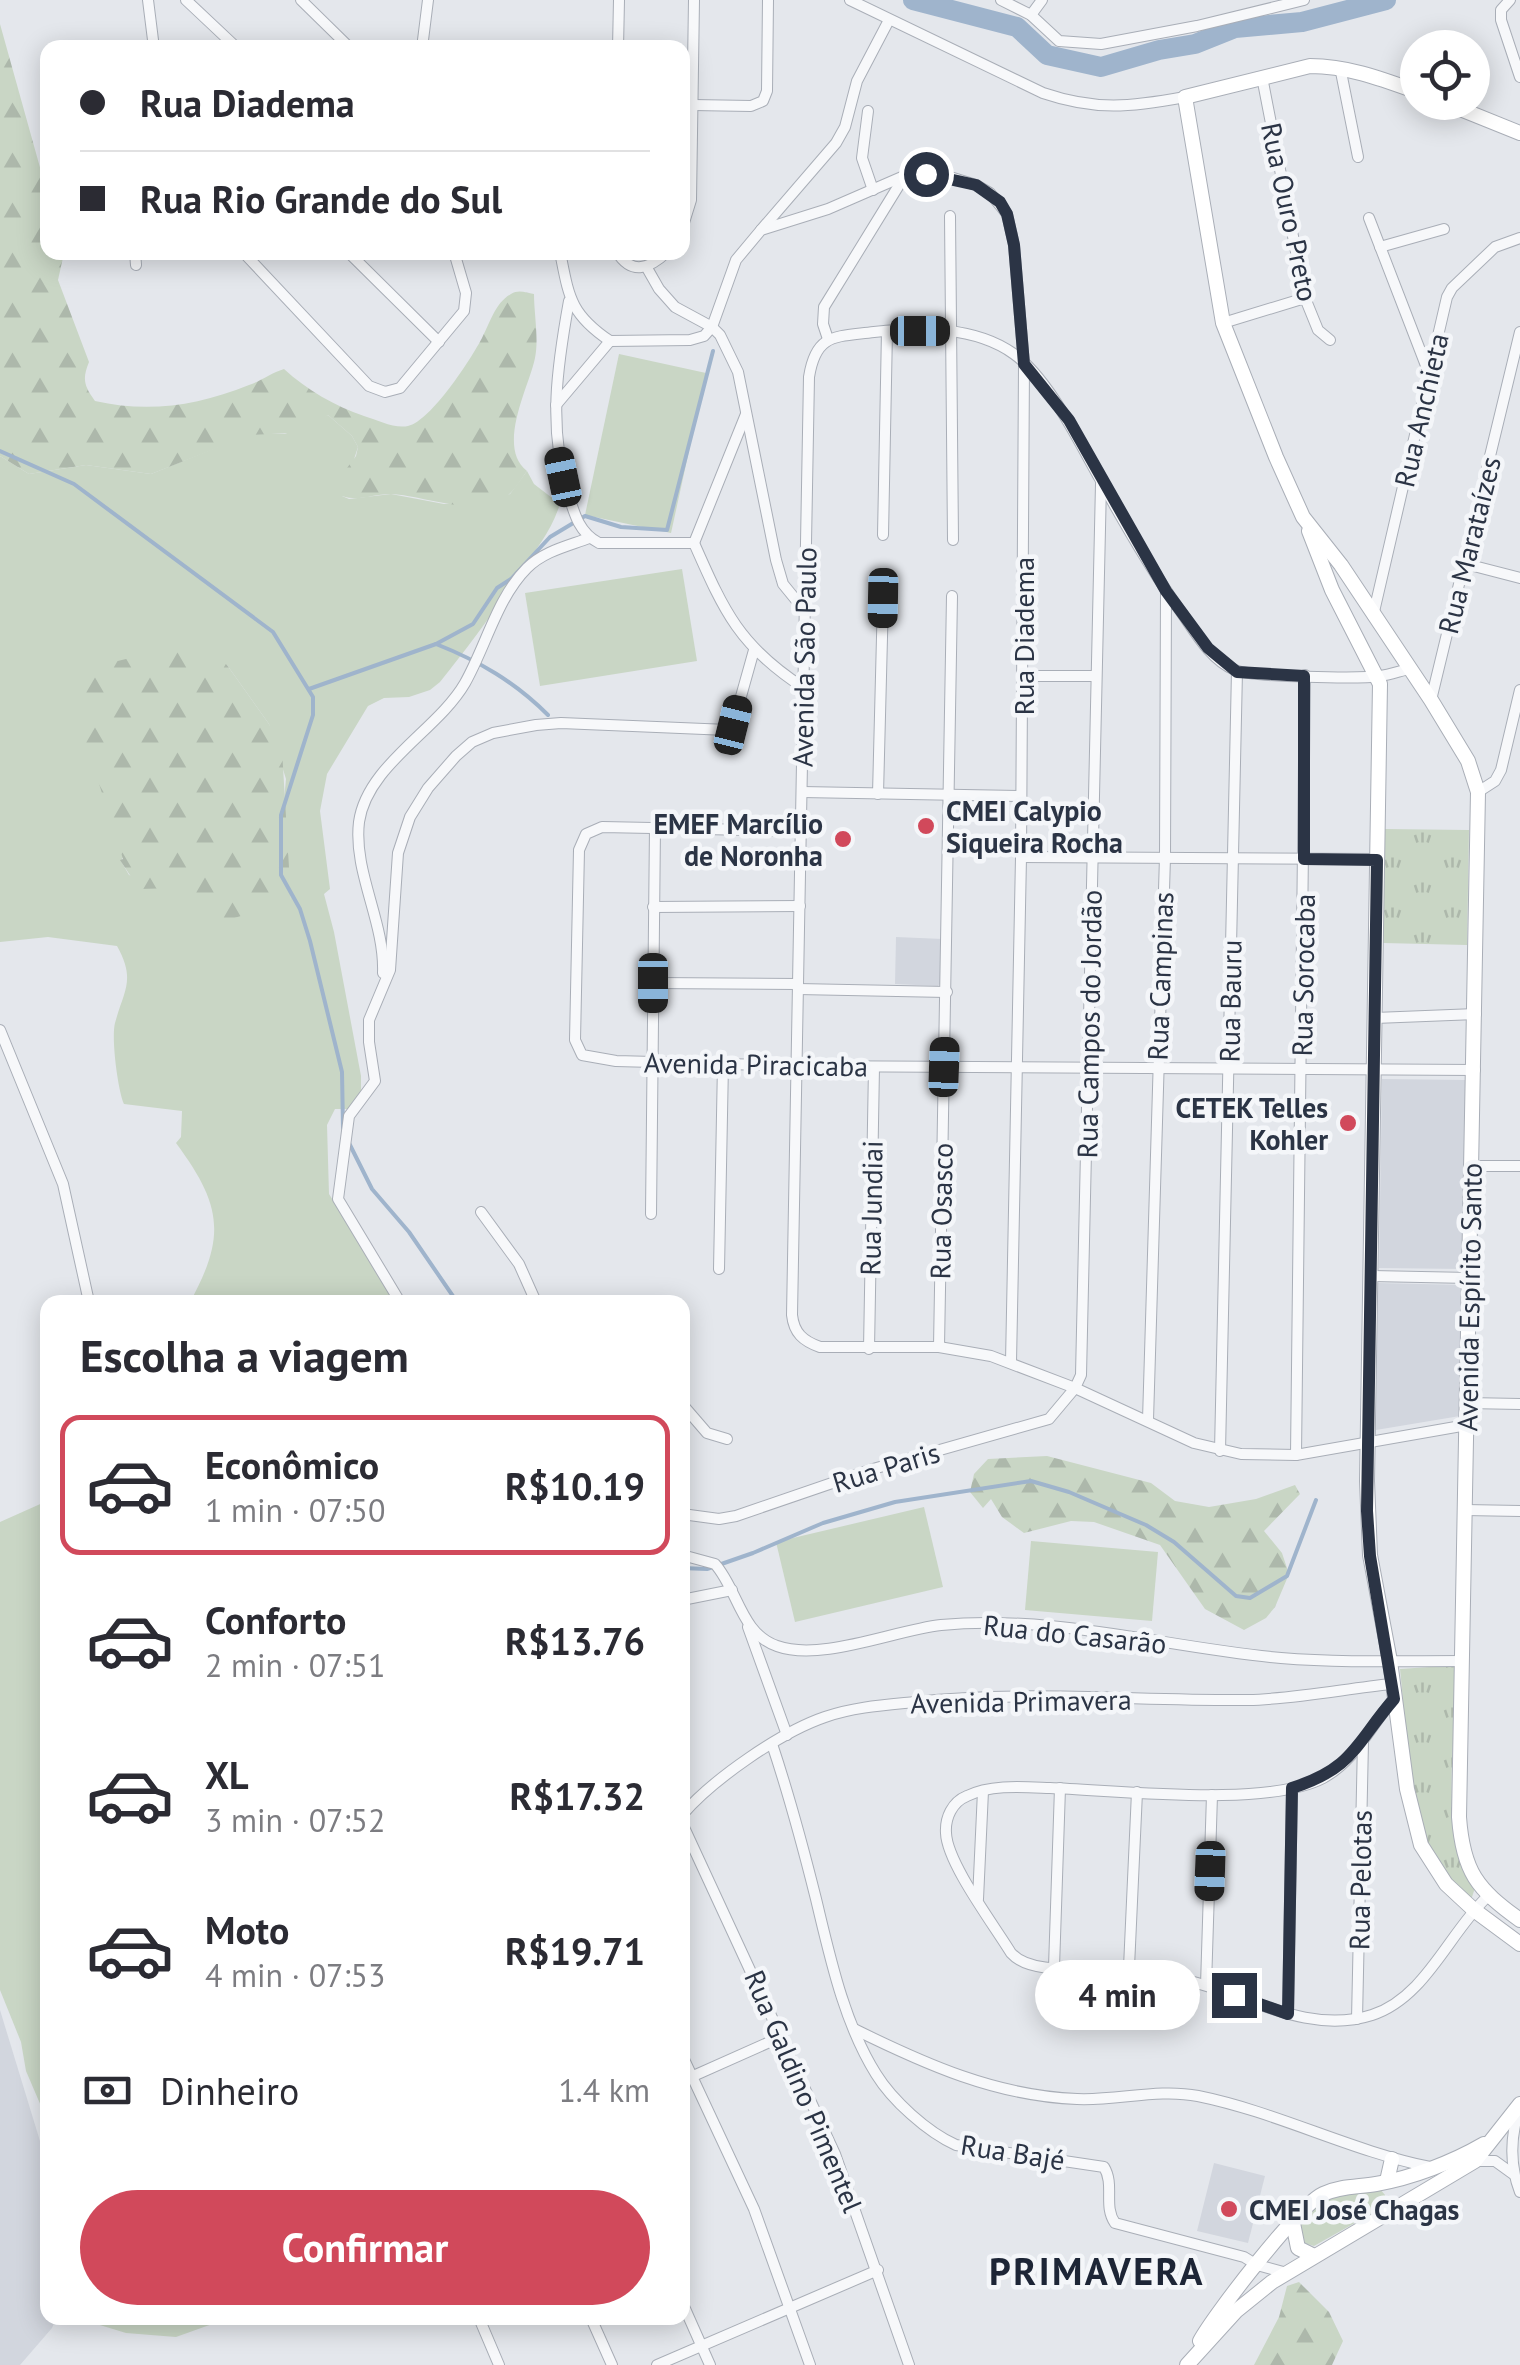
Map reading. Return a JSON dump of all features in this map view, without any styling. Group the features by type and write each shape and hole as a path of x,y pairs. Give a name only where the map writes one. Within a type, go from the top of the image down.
{"street":[{"path":"148,0 153,40"},
{"path":"186,0 228,40"},
{"path":"301,0 342,40"},
{"path":"423,40 428,0"},
{"path":"618,40 620,0"},
{"path":"690,203 694,0"},
{"path":"693,105 751,106 762,101 767,91 768,0"},
{"path":"850,0 1066,101 1130,107 1310,66 1340,67 1400,86"},
{"path":"1000,0 1031,15 1059,41 1086,44 1245,16 1304,0"},
{"path":"1031,15 1042,0"},
{"path":"1245,16 1256,0"},
{"path":"1510,0 1501,10 1500,20 1520,77"},
{"path":"570,300 584,322 610,340 690,340 704,336 712,326 736,260 836,143 845,127 857,81 889,20"},
{"path":"1340,67 1358,157"},
{"name":"Rua Ouro Preto","path":"1262,77 1305,298 1318,330 1330,340"},
{"name":"Avenida Espírito Santo","path":"1185,97 1223,323 1303,517 1341,565 1431,700 1468,761 1478,792 1460,1839 1475,1880 1487,1897 1520,1919"},
{"path":"868,111 862,158 873,190"},
{"path":"1486,120 1520,134"},
{"name":"Rua Diadema","path":"904,176 926,174 976,185 1000,202 1014,245 1024,364 1021,857 1011,1362"},
{"path":"760,230 828,209 904,176"},
{"path":"904,176 824,308 822,324 828,339 886,331 953,330 976,335 1014,354 1069,420 1166,591 1208,648 1237,672 1378,676 1409,669"},
{"path":"950,216 953,540"},
{"path":"1369,218 1430,377"},
{"path":"1380,248 1444,228"},
{"name":"Rua Anchieta","path":"1373,617 1450,292 1495,247 1520,238"},
{"path":"251,260 377,390 391,392 400,388 464,312 466,302 456,260"},
{"path":"356,260 439,342"},
{"path":"562,260 570,300 555,442 574,512 589,538"},
{"path":"626,260 633,267 647,268 657,260"},
{"path":"647,268 658,289 675,308 712,326 728,348 738,372 783,584 805,611"},
{"path":"1223,323 1305,298"},
{"path":"883,534 886,331"},
{"name":"Rua Marataízes","path":"1431,700 1520,332"},
{"name":"Avenida São Paulo","path":"828,339 812,357 808,377 794,1324 802,1338 810,1344 869,1349 939,1347 1011,1362 1220,1451 1296,1455 1467,1425"},
{"path":"556,406 610,340"},
{"path":"746,412 694,543 720,601 754,650 804,688"},
{"name":"Rua Campos do Jordão","path":"1075,1388 1082,1369 1101,480"},
{"path":"1303,517 1326,576 1378,676 1381,752 1367,1511 1370,1556 1390,1661 1407,1789 1421,1845 1438,1874 1470,1907 1520,1944"},
{"path":"383,984 381,940 359,846 363,807 407,746 439,717 464,686 498,612 527,568 550,552 589,538 612,545 694,543"},
{"path":"1466,564 1520,578"},
{"path":"1326,576 1330,566 1341,565"},
{"name":"Rua Campinas","path":"1148,1420 1165,857 1166,591"},
{"name":"Rua Osasco","path":"939,1347 952,596"},
{"path":"878,794 883,598"},
{"path":"396,1295 338,1199 349,1116 375,1081 368,1032 374,1006 390,970 398,853 410,817 428,788 456,756 472,742 493,733 548,724 728,730 733,725 754,650"},
{"name":"Rua Bauru","path":"1220,1451 1237,672"},
{"path":"1023,676 1094,676"},
{"name":"Rua Sorocaba","path":"1296,1455 1304,676"},
{"path":"1478,792 1495,781 1501,770 1520,690"},
{"path":"802,792 1021,796"},
{"name":"Avenida Piracicaba","path":"801,830 602,827 586,834 581,841 575,1040 582,1055 593,1060 796,1066 1475,1070"},
{"path":"651,1214 655,827"},
{"path":"1021,857 1377,860"},
{"path":"653,907 800,906"},
{"path":"653,983 947,992"},
{"path":"1375,1018 1476,1014"},
{"path":"0,1030 63,1184 87,1295"},
{"path":"719,1269 723,1064"},
{"name":"Rua Jundiai","path":"869,1349 874,1066"},
{"path":"1473,1166 1520,1166"},
{"path":"481,1212 519,1264 533,1295"},
{"path":"1372,1276 1470,1278"},
{"name":"Rua Paris","path":"690,1515 719,1519 736,1516 873,1469 1043,1421 1053,1417 1075,1388"},
{"path":"1468,1403 1520,1404"},
{"path":"690,1413 707,1433 727,1439"},
{"path":"1466,1510 1520,1511"},
{"path":"690,1558 715,1564 732,1590 788,1734"},
{"path":"690,1598 732,1590"},
{"name":"Rua do Casarão","path":"746,1621 772,1645 794,1650 828,1648 932,1626 1007,1624 1049,1626 1282,1658 1463,1661"},
{"path":"1392,1691 1363,1742 1347,1761 1322,1778 1292,1788 1212,1795 1010,1787 983,1791 956,1803 946,1823 948,1850 1018,1960 1034,1967 1130,1968 1206,1985 1288,2014 1324,2022 1357,2018 1388,2008 1405,1997 1470,1907 1487,1897"},
{"name":"Avenida Primavera","path":"690,1809 788,1734 848,1711 944,1698 1252,1700 1392,1691"},
{"name":"Rua Pelotas","path":"1357,2018 1363,1742"},
{"name":"Rua Bajé","path":"772,1744 854,2028 882,2083 946,2140 967,2147 1098,2165 1108,2171 1108,2209 1116,2223 1244,2257 1288,2273"},
{"path":"1054,1967 1060,1788"},
{"path":"1288,2014 1292,1788"},
{"path":"978,1900 983,1791"},
{"path":"1130,1968 1137,1792"},
{"path":"1206,1985 1212,1795"},
{"name":"Rua Galdino Pimentel","path":"690,1840 835,2154 878,2270 904,2364"},
{"path":"854,2028 920,2062 992,2086 1070,2099 1195,2096 1392,2159 1431,2167"},
{"path":"690,2078 783,2036"},
{"path":"690,2083 754,2209 810,2365"},
{"path":"1187,2365 1236,2311 1288,2273 1474,2161 1520,2106"},
{"path":"1520,2106 1513,2130 1513,2174 1520,2192"},
{"path":"1187,2365 1209,2325 1310,2202 1328,2192 1383,2182 1431,2167 1489,2141"},
{"path":"1388,2212 1383,2182 1392,2159"},
{"path":"1474,2161 1495,2162 1513,2174"},
{"path":"1293,2222 1298,2248 1314,2256"},
{"path":"657,2365 878,2270"},
{"path":"690,2320 710,2365"},
{"path":"481,2325 499,2365"},
{"path":"594,2325 612,2365"}],"shaded area":[{"path":"896,937 943,939 944,979 938,986 895,984"},
{"path":"1382,1079 1466,1080 1464,1269 1379,1268"},
{"path":"1378,1283 1464,1285 1460,1416 1376,1430"},
{"path":"0,2010 40,2141 40,2325 53,2325 20,2365 0,2365"},
{"name":"CMEI José Chagas","path":"1214,2163 1265,2176 1248,2243 1197,2231"}],"green space":[{"path":"0,24 40,167 40,260 62,260 58,280 89,362 85,382 95,401 134,407 191,402 230,392 284,369 342,407 386,424 408,426 428,413 450,388 501,303 517,292 534,294 536,351 514,432 518,460 527,471 513,491 494,503 465,506 404,495 342,496 338,480 358,447 352,436 328,415 294,433 250,435 151,474 86,465 29,474 0,456"},
{"path":"619,354 706,373 671,533 585,515"},
{"path":"328,415 352,436 358,447 342,496 349,499 391,494 444,504 482,503 510,494 527,471 534,484 560,504 537,548 440,682 409,697 384,698 368,706 327,774 320,811 330,889 324,894 361,1076 361,1092 351,1109 335,1109 327,1125 329,1194 394,1295 194,1295 210,1257 214,1220 202,1184 176,1143 181,1137 182,1111 124,1104 114,1030 127,977 117,946 48,937 0,942 0,456 29,474 86,465 151,474 250,434 285,434","holes":["227,665 269,724 286,779 283,811 291,900 176,888 129,875 121,861"]},
{"path":"682,569 697,661 540,686 525,593"},
{"path":"192,643 227,665 269,724 282,750 291,901 204,927 176,888 139,889 120,860 123,859 64,674"},
{"path":"1385,829 1469,830 1467,945 1383,943"},
{"path":"1047,1456 1151,1483 1175,1501 1209,1507 1256,1499 1295,1485 1300,1494 1264,1531 1282,1553 1289,1574 1275,1607 1266,1618 1244,1630 1205,1609 1160,1545 1094,1522 1071,1521 1024,1533 1002,1517 991,1499 983,1508 970,1492 974,1474 988,1459"},
{"path":"40,1504 40,2104 0,1990 0,1522"},
{"path":"924,1507 943,1587 795,1622 776,1542"},
{"path":"1031,1541 1158,1552 1152,1621 1025,1610"},
{"path":"1459,1665 1452,1812 1463,1867 1475,1888 1470,1903 1432,1857 1418,1819 1400,1669"},
{"path":"1380,2189 1385,2195 1385,2206 1314,2246 1301,2242 1298,2218 1336,2194"},
{"path":"1299,2282 1329,2312 1343,2341 1332,2365 1254,2365 1279,2317 1287,2286"},
{"path":"100,2325 209,2325 176,2337 126,2333"}],"waterway":[{"path":"913,0 1017,27 1047,55 1101,67 1195,44 1235,28 1302,22 1386,0"},
{"path":"309,689 436,644 473,624 497,588 511,579 550,537 585,516 621,527 667,530 713,351"},
{"path":"0,451 74,484 273,632 313,697 313,715 281,815 281,875 300,909 310,941 342,1072 343,1128"},
{"path":"436,644 496,674 548,715"},
{"path":"348,1141 372,1189 409,1232 452,1295"},
{"path":"690,1568 707,1569 823,1523 895,1502 1031,1481 1069,1492 1146,1525 1174,1542 1236,1596 1250,1598 1287,1576 1316,1500"}],"place":[{"name":"CMEI Calypio Siqueira Rocha","path":"926,826"},
{"name":"EMEF Marcílio de Noronha","path":"843,839"},
{"name":"CETEK Telles Kohler","path":"1348,1123"},
{"name":"CMEI José Chagas","path":"1229,2209"}],"district":[{"name":"PRIMAVERA","path":"1097,2270"}],"route":[{"path":"926,174 963,180 1000,202 1012,229 1024,364 1069,420 1166,591 1208,648 1237,672 1304,676 1304,859 1377,860 1367,1511 1370,1556 1394,1699 1347,1761 1322,1778 1292,1788 1288,2014 1234,1995"}]}
